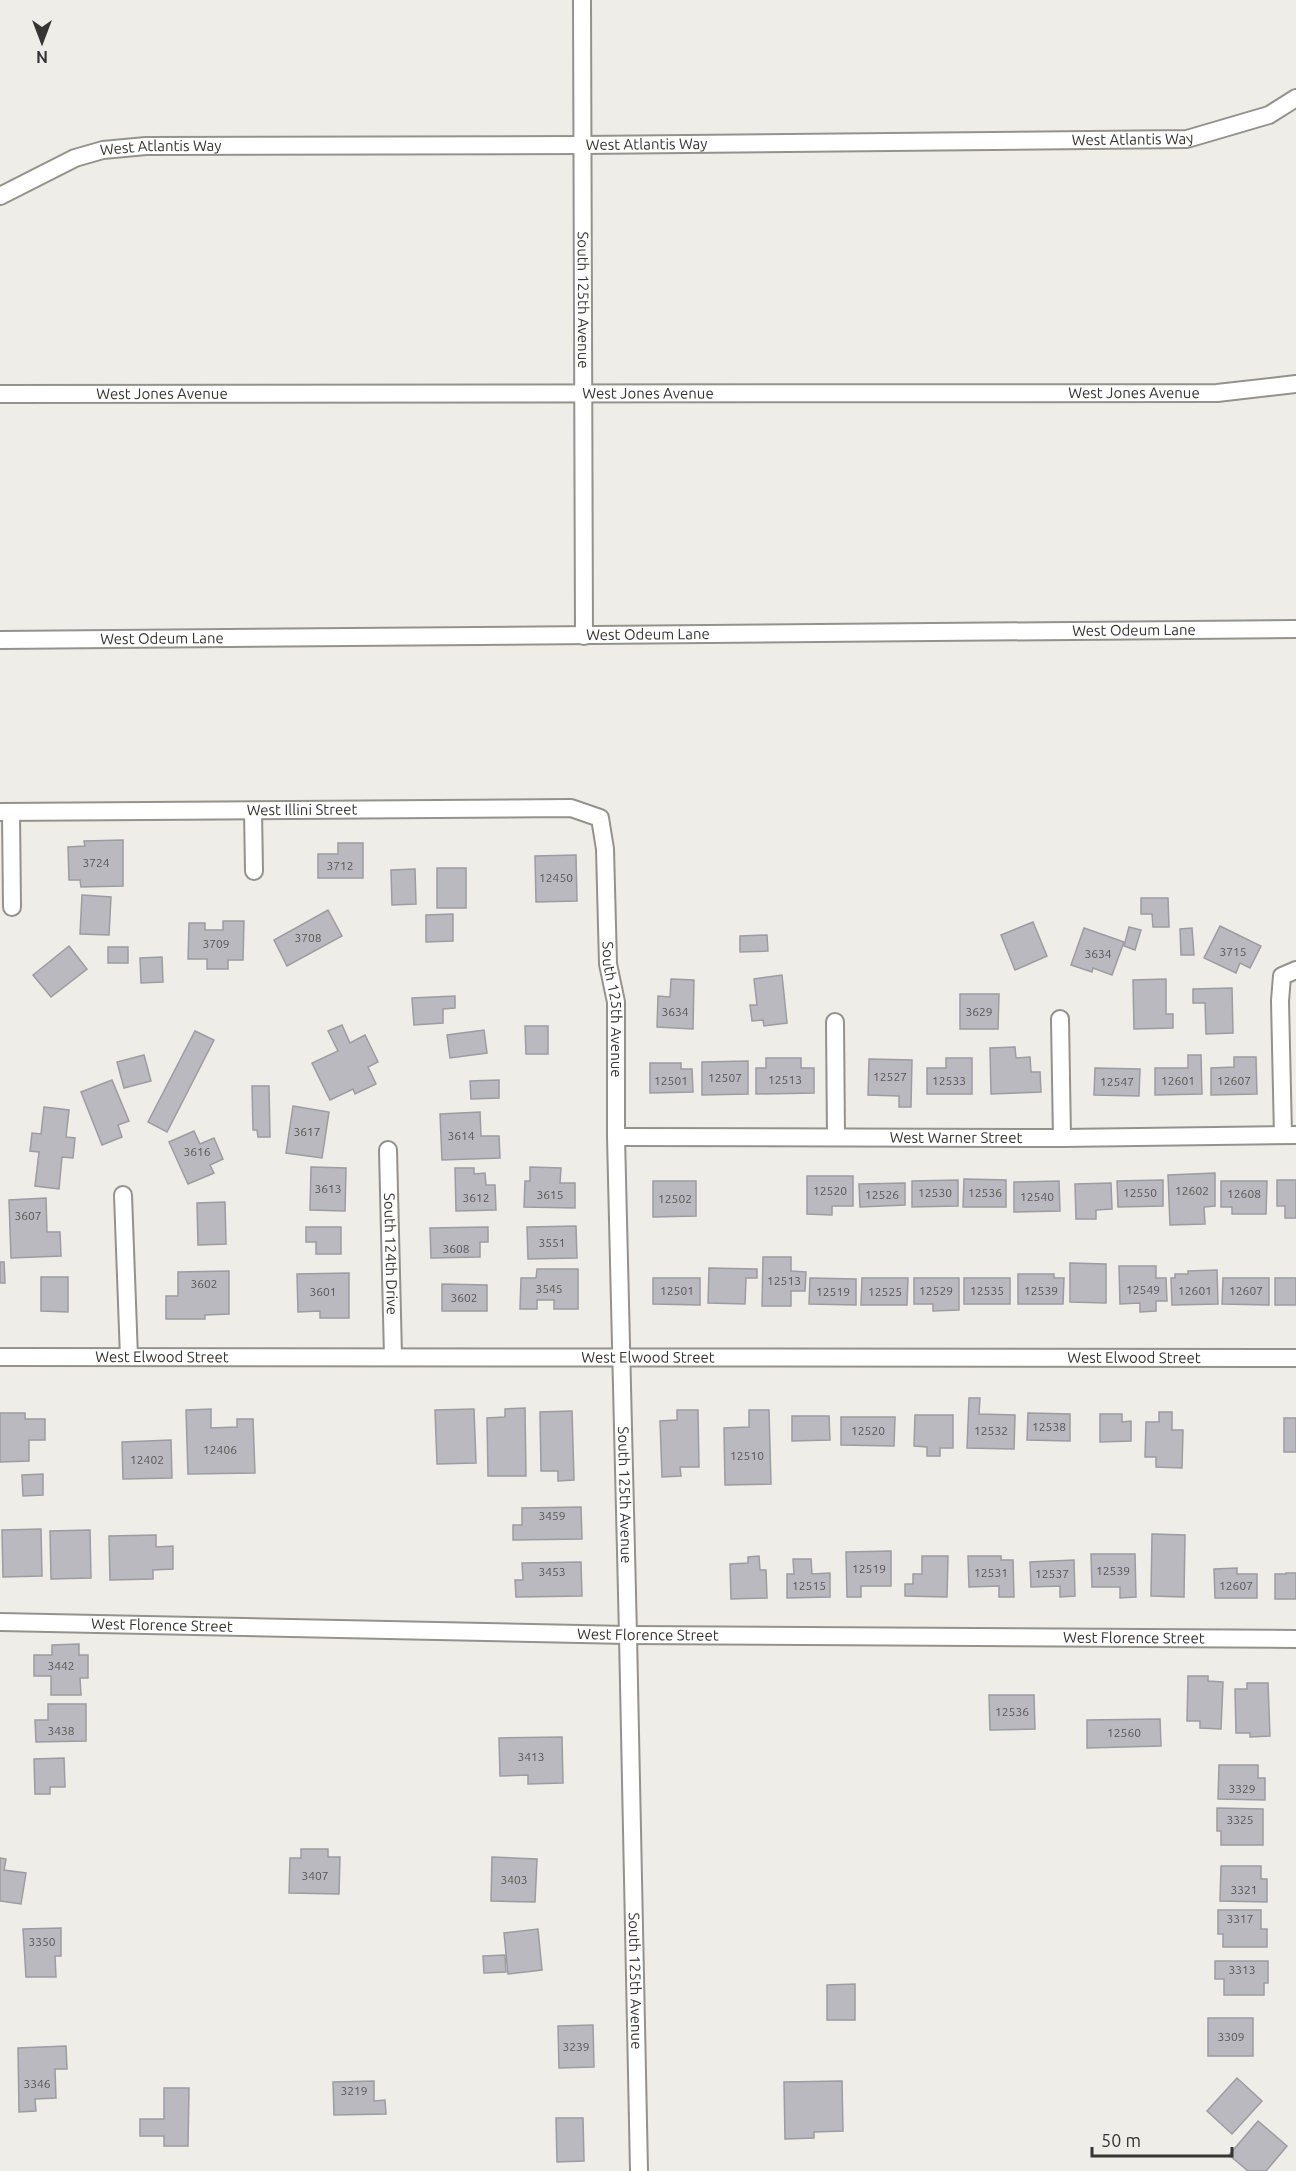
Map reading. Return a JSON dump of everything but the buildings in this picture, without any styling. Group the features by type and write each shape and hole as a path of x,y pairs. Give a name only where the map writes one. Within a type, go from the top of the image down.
{"street":[{"name":"South 125th Avenue","path":"582,0 584,636"},
{"name":"West Atlantis Way","path":"0,196 75,158 103,150 146,146 583,145 1187,139 1269,115 1296,98"},
{"name":"West Jones Avenue","path":"0,394 1216,393 1296,384"},
{"name":"West Odeum Lane","path":"0,640 1296,629"},
{"name":"West Illini Street","path":"6,813 571,808 600,818"},
{"path":"253,811 254,871"},
{"path":"6,813 12,907"},
{"name":"South 125th Avenue","path":"600,818 605,849 608,964 616,1002 616,1137 639,2171"},
{"path":"1289,973 1280,1001 1290,1135"},
{"path":"1060,1019 1062,1138"},
{"path":"835,1022 836,1137"},
{"name":"West Warner Street","path":"616,1137 1062,1138 1290,1135"},
{"name":"South 124th Drive","path":"388,1150 393,1356"},
{"path":"123,1195 129,1357"},
{"name":"West Elwood Street","path":"0,1357 1296,1358"},
{"name":"West Florence Street","path":"0,1622 628,1635 1296,1639"}]}
